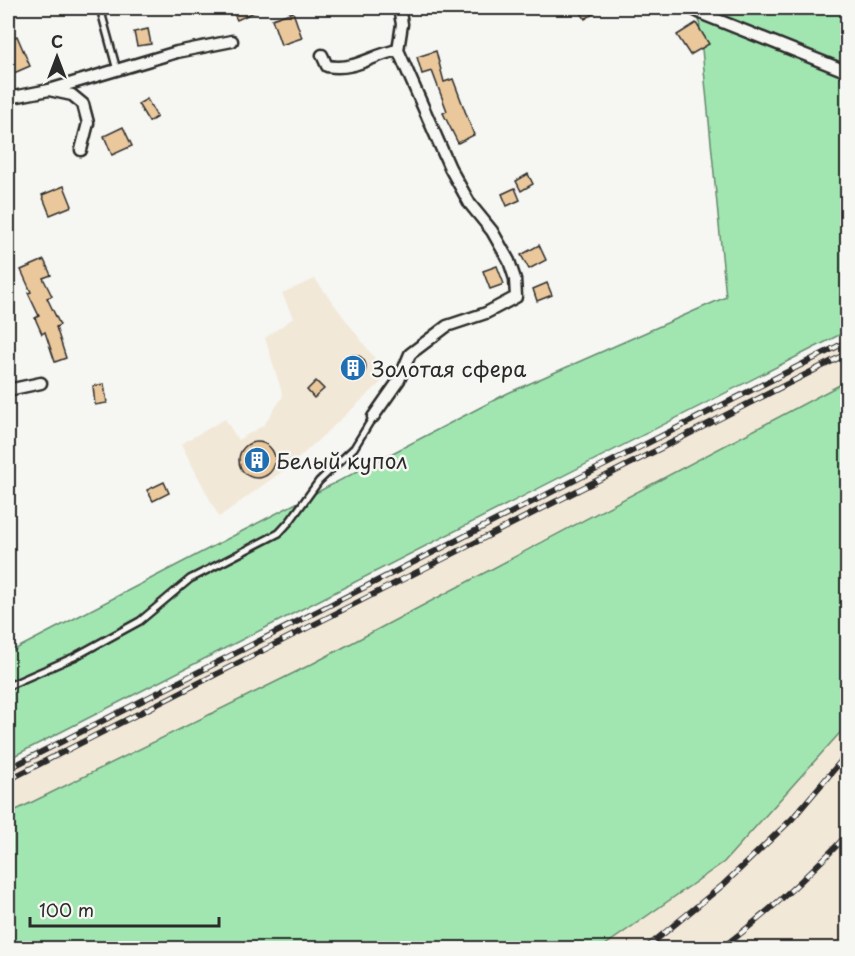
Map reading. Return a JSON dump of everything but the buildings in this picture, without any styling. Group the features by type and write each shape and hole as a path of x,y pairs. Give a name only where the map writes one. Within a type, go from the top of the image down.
{"street":[{"path":"373,417 399,380 410,354 447,326 486,313 516,297 515,279 509,261 492,231 470,204 450,168 398,50 402,24 399,8"},
{"path":"691,8 848,72"},
{"path":"8,99 49,90 177,52 232,41"},
{"path":"322,55 327,66 349,68 385,52 398,50"},
{"path":"49,90 72,95 83,104 88,123 81,150"},
{"path":"8,390 40,383"}],"lane":[{"path":"100,8 117,69"},
{"path":"8,686 74,657 140,621 190,579 279,533 319,481 354,448 373,417"}],"shaded area":[{"path":"315,279 388,376 291,465 219,517 181,444 225,419 238,440 264,425 283,396 265,338 293,318 282,293"},
{"path":"847,338 847,381 313,663 8,814 8,765 287,626"},
{"path":"847,725 847,948 601,948 724,862"}],"green space":[{"path":"698,8 847,8 847,331 8,759 8,653 508,393 726,297"},
{"path":"847,381 847,725 724,862 601,948 8,948 8,814 312,664"}],"railway":[{"path":"8,769 848,341"},
{"path":"8,780 848,353"},
{"path":"646,948 723,885 792,819 848,753"},
{"path":"722,948 787,894 848,834"}],"place":[{"name":"Золотая сфера","path":"353,368"},
{"name":"Белый купол","path":"257,460"}]}
